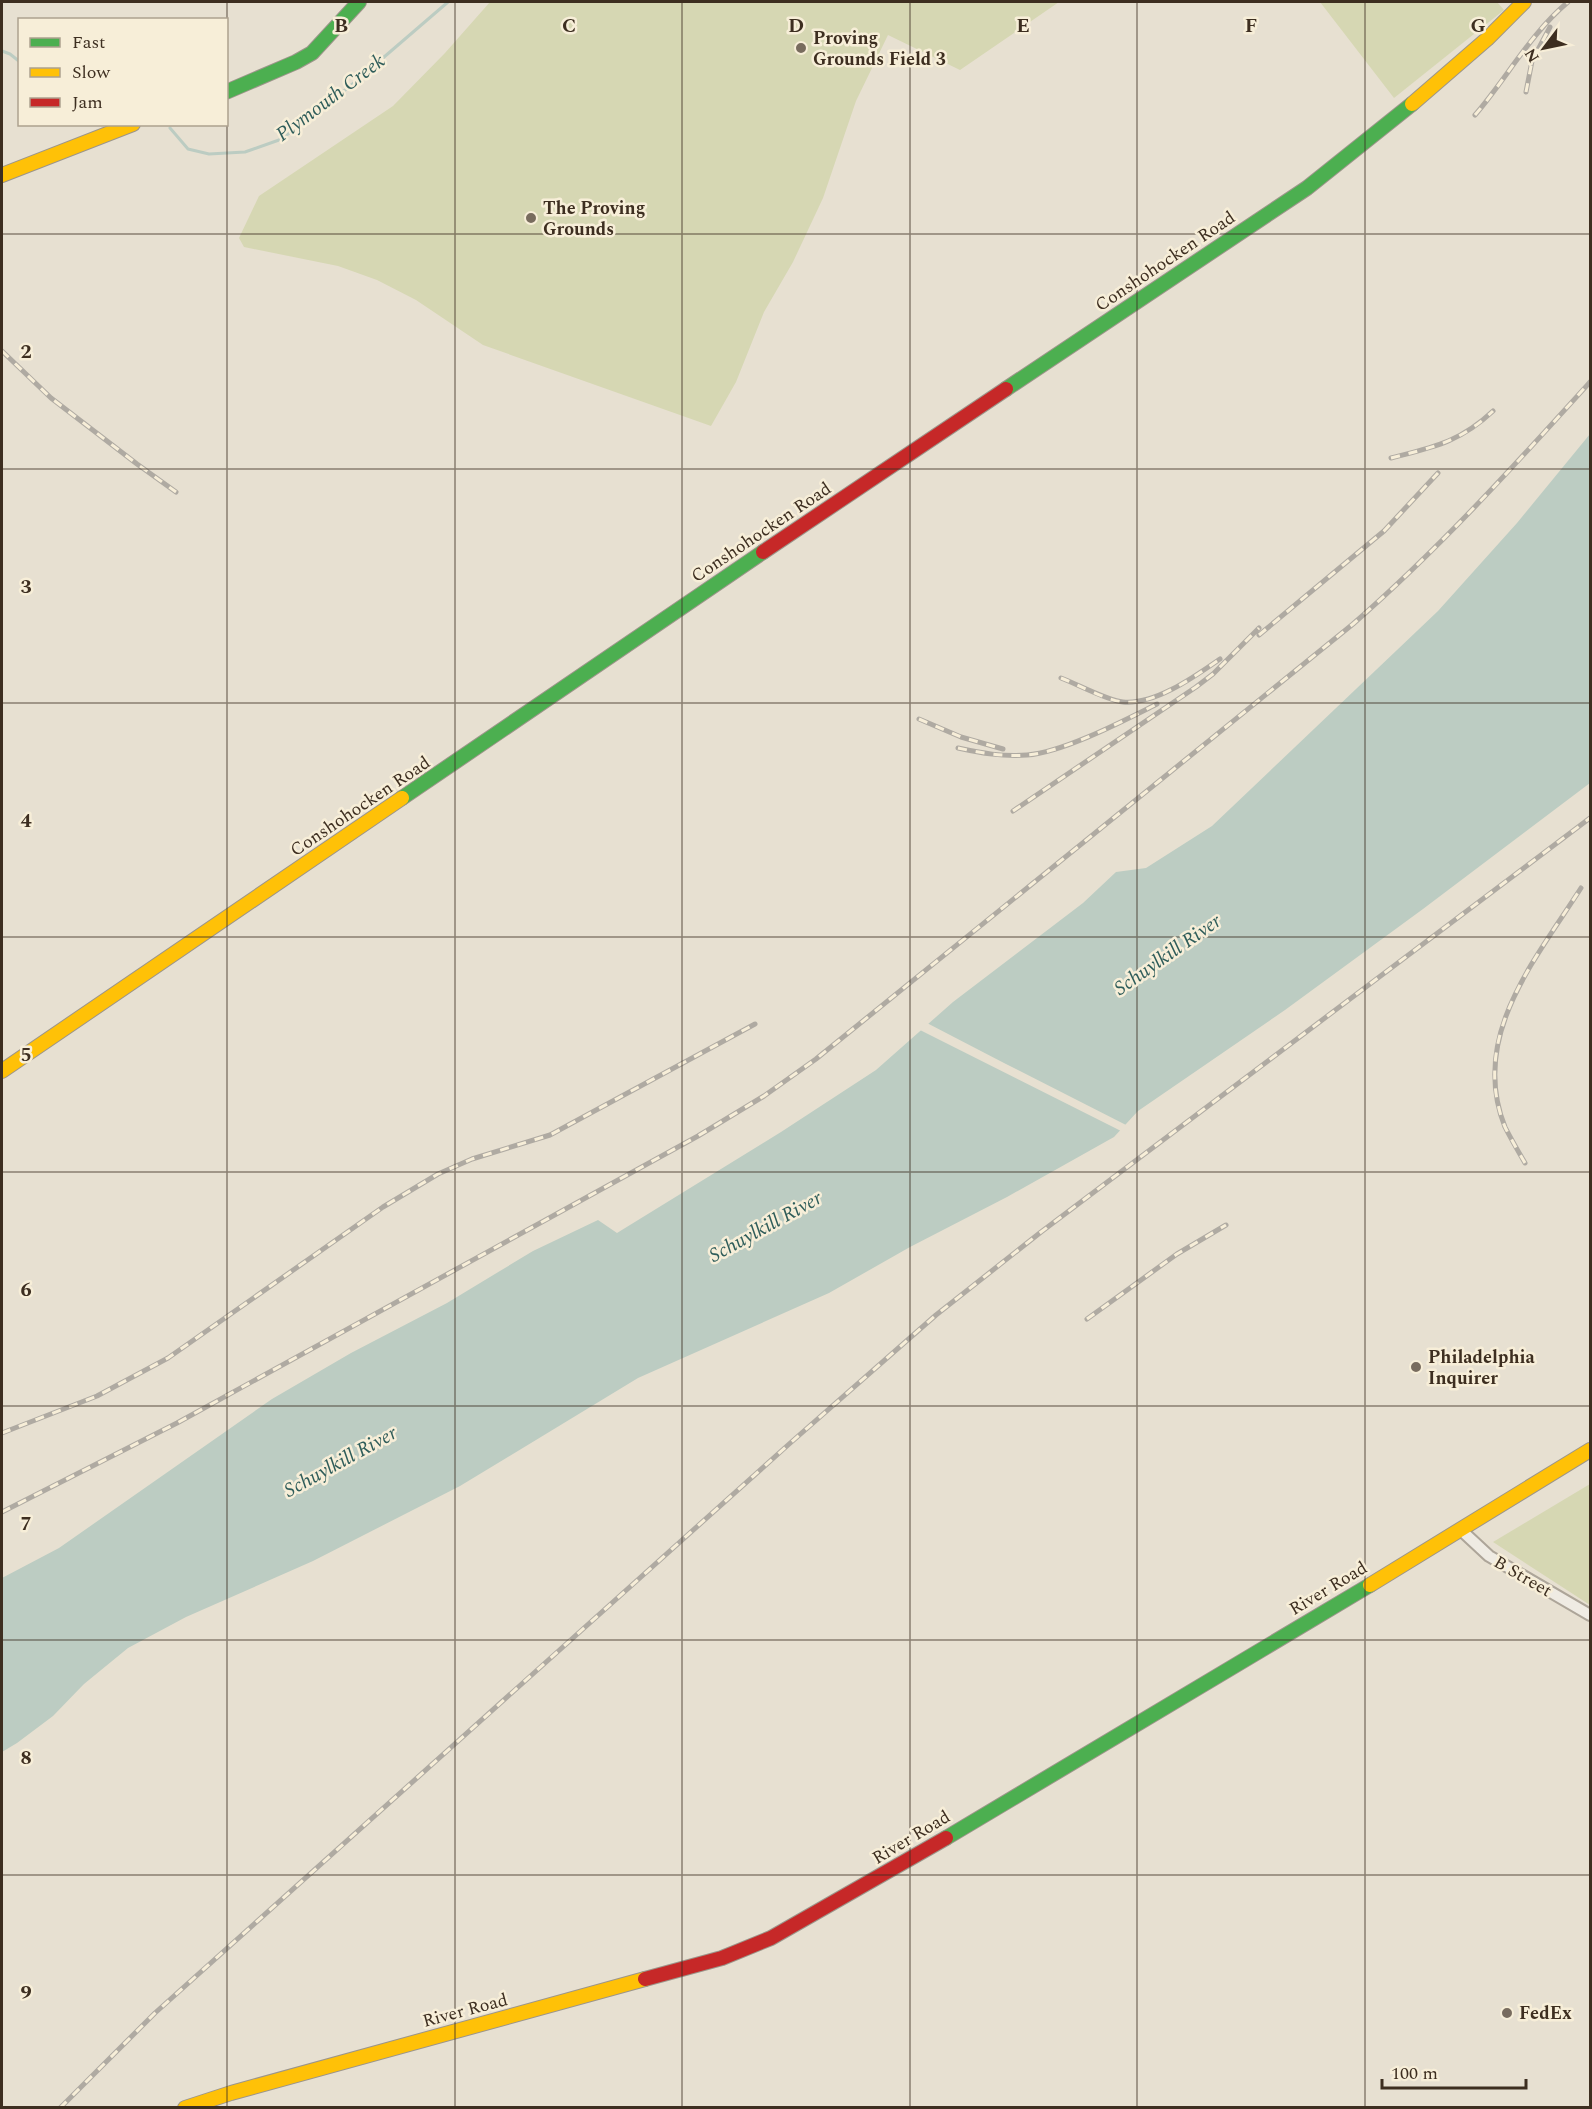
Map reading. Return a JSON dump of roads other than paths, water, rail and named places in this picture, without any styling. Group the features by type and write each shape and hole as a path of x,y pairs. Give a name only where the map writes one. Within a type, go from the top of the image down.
{"main road":[{"path":"228,91 312,53 359,2"},
{"name":"Conshohocken Road","path":"2,1071 758,555 1307,188 1398,116 1486,39 1524,2"},
{"path":"2,175 128,126"},
{"name":"River Road","path":"185,2108 231,2093 729,1955 771,1938 866,1885 1137,1725 1590,1450"}],"street":[{"name":"B Street","path":"1461,1530 1489,1556 1590,1615"}],"water":[{"name":"Schuylkill River","path":"1590,434 1590,783 1285,1010 1138,1111 1114,1137 829,1293 638,1378 460,1486 313,1561 186,1617 128,1648 84,1684 53,1716 2,1752 2,1578 59,1548 272,1399 351,1353 447,1303 533,1251 598,1220 617,1233 781,1132 876,1070 953,1002 1083,903 1116,872 1146,868 1212,826 1438,611 1517,523"}],"waterway":[{"name":"Plymouth Creek","path":"170,128 188,149 209,154 245,152 279,140 303,124 355,82 448,2"},
{"name":"Plymouth Creek","path":"2,51 18,60"}],"railway":[{"path":"1475,115 1530,42 1568,2"},
{"path":"1526,92 1532,61 1550,27"},
{"path":"2,351 51,398 176,492"},
{"path":"2,1512 177,1423 698,1136 764,1096 816,1059 1353,624 1446,537 1590,382"},
{"path":"1391,458 1458,437 1493,411"},
{"path":"1259,635 1384,531 1438,473"},
{"path":"1013,811 1196,687 1213,674 1259,628"},
{"path":"1061,678 1109,699 1135,702 1174,688 1220,659"},
{"path":"958,748 1001,755 1042,753 1093,735 1157,704"},
{"path":"919,719 961,737 1003,749"},
{"path":"60,2108 155,2013 936,1315 1041,1232 1590,818"},
{"path":"1525,1163 1505,1127 1496,1094 1495,1062 1501,1031 1512,1001 1527,972 1581,888"},
{"path":"2,1433 97,1396 168,1358 383,1207 438,1174 472,1159 550,1135 755,1024"},
{"path":"1087,1319 1177,1254 1226,1225"}],"place":[{"name":"Proving Grounds Field 3","path":"801,48"},
{"name":"The Proving Grounds","path":"531,218"},
{"name":"Philadelphia Inquirer","path":"1416,1367"},
{"name":"FedEx","path":"1507,2013"}]}
